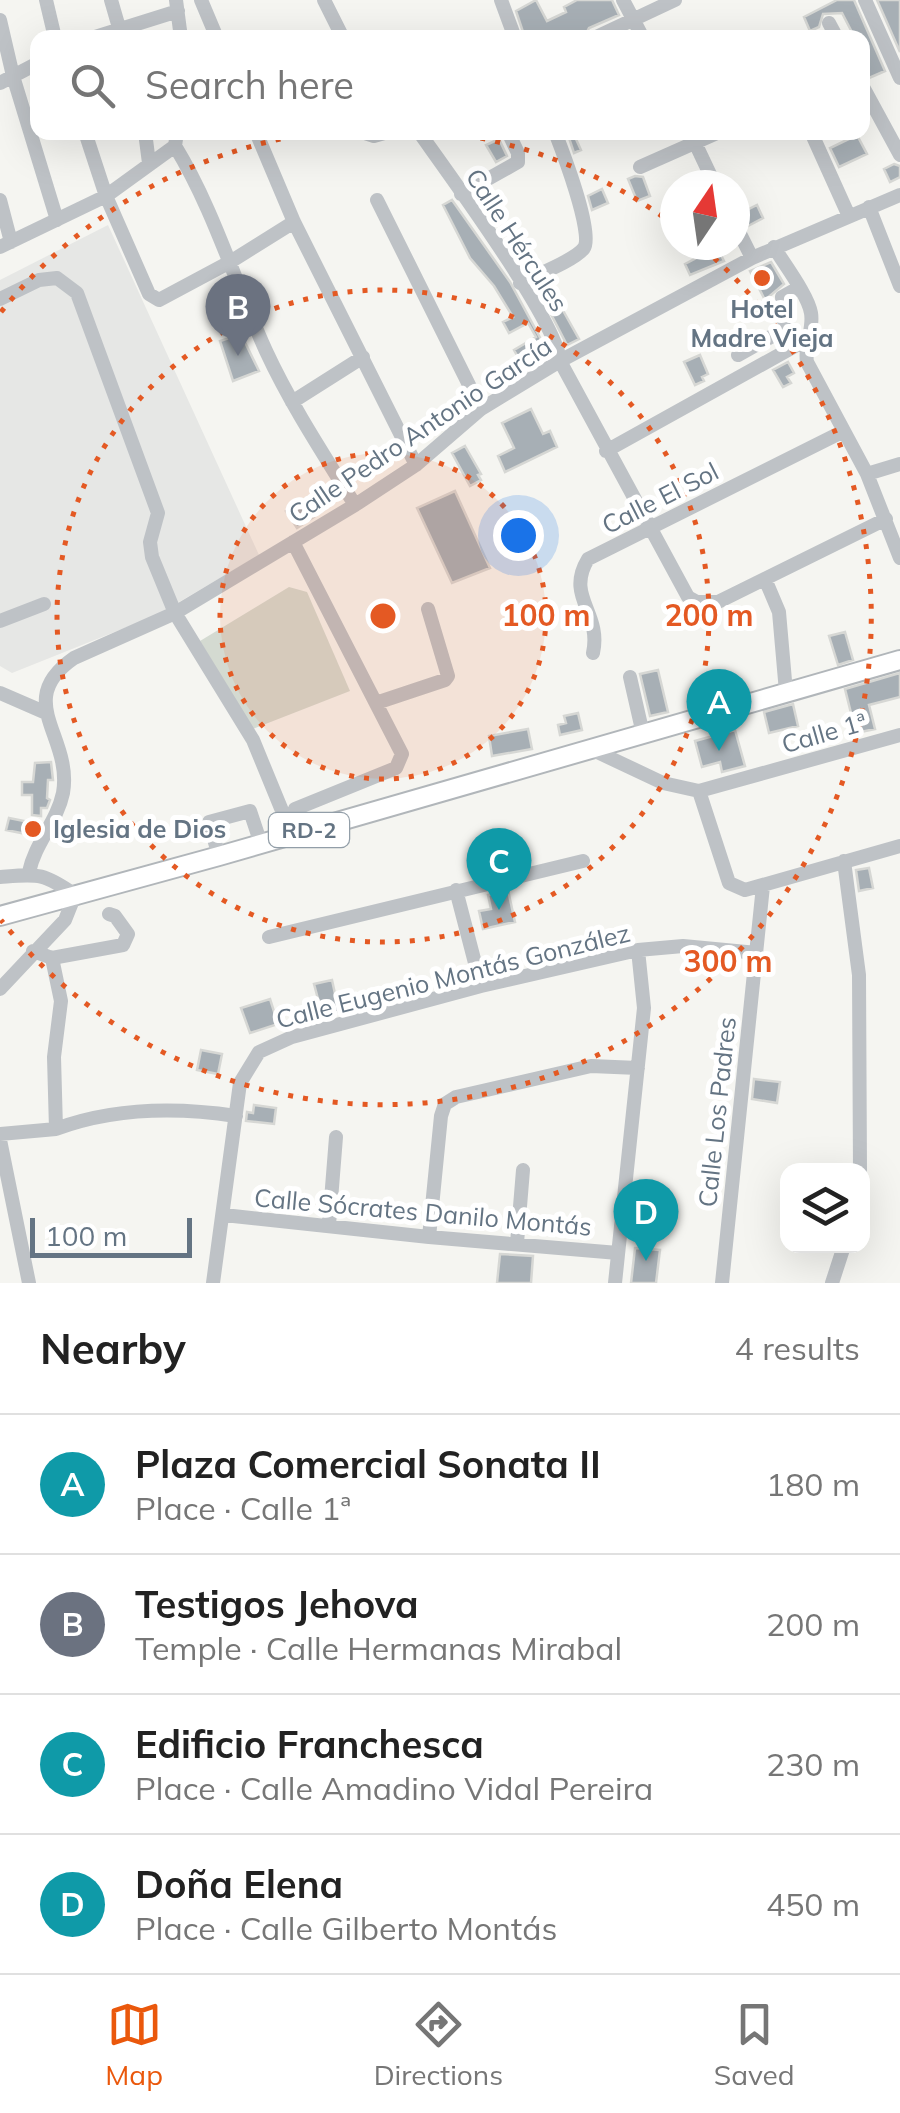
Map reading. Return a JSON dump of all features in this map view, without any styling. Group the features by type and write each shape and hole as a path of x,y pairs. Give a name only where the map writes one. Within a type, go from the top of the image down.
{"main road":[{"name":"RD-2","path":"0,916 900,660"}],"street":[{"path":"46,0 54,30"},
{"path":"110,0 119,30"},
{"path":"202,0 214,30"},
{"path":"324,0 340,30"},
{"path":"501,0 512,30"},
{"path":"623,0 639,30"},
{"path":"611,30 675,0"},
{"path":"864,0 898,67"},
{"path":"126,30 177,5 181,30"},
{"path":"0,20 7,79 58,220"},
{"path":"829,22 833,30"},
{"path":"7,79 30,66"},
{"path":"870,100 900,155"},
{"path":"87,140 106,196 149,294 159,300 294,222"},
{"path":"146,140 149,164"},
{"path":"0,200 5,245 106,196 175,140"},
{"path":"176,140 266,350 292,402 355,505"},
{"path":"259,140 294,222 416,466"},
{"name":"Calle Hércules","path":"425,140 559,348 560,361 682,587 696,602 707,604 764,579"},
{"path":"462,194 518,162 512,140"},
{"path":"520,283 586,246 584,222 557,140"},
{"path":"640,167 687,140"},
{"path":"693,140 708,170"},
{"path":"815,140 848,214"},
{"name":"Calle Pedro Antonio García","path":"44,712 50,680 74,658 174,613 355,505 416,466 481,409 560,361 774,247 900,195"},
{"path":"377,200 481,409"},
{"path":"869,207 900,286"},
{"path":"774,247 811,309 807,362 867,474 900,558"},
{"path":"750,254 752,258"},
{"path":"0,300 39,280 57,278 77,293 158,513 150,542 152,557 174,613 253,740 292,835"},
{"path":"738,354 784,329 782,297 798,288"},
{"path":"606,450 806,340"},
{"path":"292,402 362,356"},
{"name":"Calle El Sol","path":"592,652 597,634 578,587 580,572 588,559 842,432"},
{"path":"867,474 900,464"},
{"path":"786,692 779,612 764,579 886,519"},
{"path":"292,835 295,809 396,768 402,754 294,542"},
{"path":"0,621 44,604"},
{"path":"376,703 446,680 428,609"},
{"path":"630,677 644,734"},
{"path":"0,693 44,712 65,768 62,796 33,854 30,872"},
{"name":"Calle 1ª","path":"699,791 900,735"},
{"path":"592,749 664,783 699,791 730,883 745,890 900,846"},
{"path":"219,856 209,822 250,811 261,844"},
{"path":"844,861 859,975 860,1163"},
{"path":"269,937 583,862"},
{"path":"0,877 30,872 53,880 75,895 65,920 0,989"},
{"name":"Calle Los Padres","path":"722,1283 763,886"},
{"path":"456,890 480,986"},
{"path":"32,951 52,958 123,945 128,934 109,914"},
{"name":"Calle Eugenio Montás González","path":"236,1116 240,1083 259,1052 276,1042 480,986 638,950 683,946 757,953"},
{"path":"615,1283 644,1008 638,950"},
{"path":"52,958 61,1000 54,1058 56,1129"},
{"path":"429,1238 441,1116 446,1104 456,1097 591,1066 638,1068"},
{"path":"29,1283 0,1137 56,1129 93,1116 201,1110 236,1116 213,1283"},
{"path":"329,1226 336,1136"},
{"path":"517,1243 524,1170"},
{"name":"Calle Sócrates Danilo Montás","path":"224,1215 429,1238 618,1253"},
{"path":"832,1283 842,1253"}],"shaded area":[{"path":"108,225 259,555 157,615 12,673 0,666 0,280"},
{"path":"289,587 307,592 350,691 253,729 200,641"}],"building":[{"path":"536,0 547,21 566,12 564,7 577,0 612,0 619,15 588,30 522,30 516,11"},
{"path":"837,0 854,0 867,30 851,30 842,13 823,14 819,27 810,30 804,17"},
{"path":"877,0 900,0 900,52"},
{"path":"870,37 885,71 870,78"},
{"path":"499,140 507,156 496,162 486,145"},
{"path":"570,140 576,140 581,150 574,153"},
{"path":"847,140 860,140 867,154 839,167 830,148"},
{"path":"894,164 900,166 900,177 890,182 884,169"},
{"path":"643,177 650,196 637,201 628,179"},
{"path":"602,189 608,203 592,210 588,196"},
{"path":"452,200 510,282 544,345 548,356 525,370 514,350 536,337 528,323 509,333 503,322 513,317 470,258 443,205"},
{"path":"757,205 763,218 750,225 750,208"},
{"path":"693,260 724,261 690,275 685,264"},
{"name":"Hotel Madre Vieja","path":"771,262 784,284 765,300 750,271"},
{"path":"547,282 579,339 567,345 537,287"},
{"path":"241,334 259,371 233,381 220,341"},
{"path":"700,355 708,374 695,385 684,362"},
{"path":"788,362 794,373 787,377 791,383 783,387 773,370"},
{"path":"531,409 543,434 550,431 557,447 505,472 498,456 514,448 502,423"},
{"path":"465,446 481,474 481,480 470,486 452,453"},
{"path":"455,491 490,568 452,583 417,508"},
{"path":"303,500 314,517 297,528 286,511"},
{"path":"845,632 853,660 838,665 829,636"},
{"path":"658,670 668,712 650,716 640,674"},
{"path":"900,673 900,697 869,705 875,729 856,733 845,689"},
{"path":"793,704 798,726 769,733 764,712"},
{"path":"578,713 582,730 560,735 558,725 566,723 564,716"},
{"path":"528,729 532,749 492,756 489,736"},
{"path":"735,730 745,766 722,772 720,762 702,767 695,741"},
{"path":"51,762 53,780 48,780 47,798 50,800 47,808 41,808 41,816 32,815 32,795 22,795 22,782 33,782 35,763"},
{"path":"9,818 34,823 31,835 6,830"},
{"path":"869,868 873,888 859,891 856,870"},
{"path":"508,890 515,922 483,929 479,911 491,909 488,895"},
{"path":"332,980 339,1012 322,1014 314,984"},
{"path":"270,999 278,1024 250,1033 241,1008"},
{"path":"201,1050 222,1054 218,1074 197,1070"},
{"path":"754,1079 780,1082 777,1103 752,1099"},
{"path":"254,1105 276,1108 274,1124 246,1121 247,1112 253,1113"},
{"path":"635,1248 660,1250 656,1283 631,1283"},
{"path":"500,1254 533,1256 531,1283 497,1283"}],"place":[{"name":"Hotel Madre Vieja","path":"762,278"},
{"name":"Testigos Jehova","path":"238,356"},
{"name":"Plaza Comercial Sonata II","path":"719,751"},
{"name":"Iglesia de Dios","path":"33,829"},
{"name":"Edificio Franchesca","path":"499,910"},
{"name":"Doña Elena","path":"646,1261"}]}
